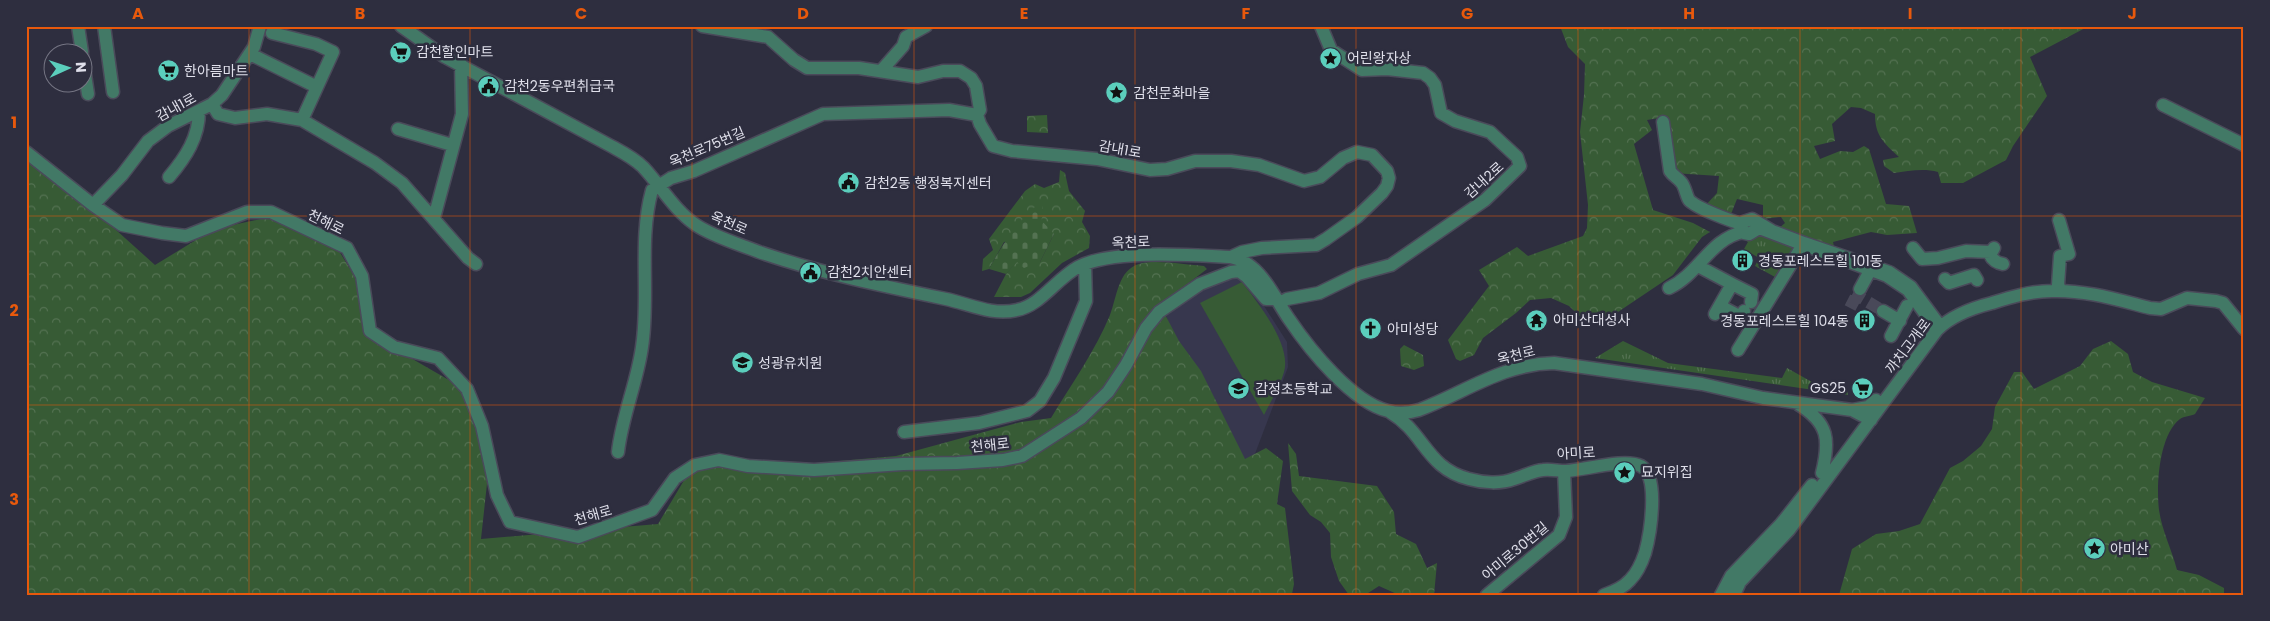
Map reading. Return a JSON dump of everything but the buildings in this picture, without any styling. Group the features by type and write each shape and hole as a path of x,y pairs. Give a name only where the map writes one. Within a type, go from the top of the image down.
{"street":[{"path":"78,26 80,42"},
{"path":"104,26 114,92"},
{"name":"감내1로","path":"93,205 122,175 148,141 168,126 212,104 222,95 250,54 260,26"},
{"name":"옥천로","path":"401,26 438,52 612,146 642,167 676,207 697,226 737,244 794,264 846,278 979,308 1007,311 1026,307 1037,300 1068,272 1085,264 1109,257 1231,257 1240,259 1254,268 1290,320 1331,371 1361,398 1390,412 1409,413 1423,409 1505,370 1535,363 1554,363 1702,384 1763,398 1862,415"},
{"name":"감내1로","path":"702,26 768,37 794,60 807,68 859,68 918,78 943,70 964,73 971,78 976,86 980,110 977,115 993,146 1012,151 1097,159 1150,170 1167,169 1195,161 1231,160 1282,172 1304,181 1320,177 1343,158 1357,152 1372,155 1387,171 1389,178 1382,193 1357,217 1316,245 1262,248 1242,252 1231,257"},
{"path":"881,72 902,46 906,37 926,26"},
{"name":"감내2로","path":"1278,301 1319,293 1358,274 1391,265 1474,209 1520,166 1516,157 1490,132 1441,113 1434,85 1430,78 1423,73 1387,69 1362,70 1331,50 1321,26"},
{"path":"272,33 316,44 333,52 302,120"},
{"path":"250,54 317,88"},
{"path":"434,218 452,145 462,114 461,64"},
{"path":"2164,103 2244,143"},
{"path":"212,104 218,114 235,118 267,114 302,120 374,162 402,183 468,258 476,264"},
{"name":"옥천로75번길","path":"659,187 671,178 694,171 823,114 949,110 977,115"},
{"path":"169,177 184,158 192,143 199,122 199,111"},
{"path":"1663,122 1670,171 1674,178 1682,182 1690,201 1695,206 1718,214 1743,228"},
{"path":"398,129 452,145"},
{"name":"천해로","path":"26,152 93,205 122,225 186,236 247,212 271,212 347,248 362,276 370,331 394,347 438,358 467,389 482,426 497,495 510,522 578,538 652,510 675,478 695,465 719,460 748,466 814,470 1003,460 1022,456 1081,418 1108,392 1126,365 1146,328 1158,312 1200,284 1231,272 1239,271 1248,277 1266,299 1278,301"},
{"path":"618,452 625,410 642,347 646,284 644,227 652,190 659,187"},
{"path":"1669,288 1681,282 1724,239 1743,228 1745,220 1752,219 1802,244 1869,268 1889,272 1911,287 1937,326 1876,400 1868,407 1822,473 1781,524 1731,576 1721,595"},
{"path":"2059,220 2069,254 2060,256 2058,285 2061,291"},
{"path":"1737,349 1760,302 1802,244"},
{"path":"1914,248 1922,259 1938,258 1966,251 1993,250 1992,259 2003,264"},
{"path":"904,432 979,422 1027,411 1040,401 1054,378 1086,301 1085,264"},
{"path":"1698,266 1752,294 1760,302"},
{"path":"1858,288 1869,268"},
{"path":"1951,284 1974,274 1977,280"},
{"path":"1732,284 1717,310 1741,317 1760,302"},
{"name":"까치고개로","path":"1734,595 1740,582 1789,530 1862,415 1937,326 1973,308 2022,294 2061,291 2094,295 2161,309 2187,298 2201,298 2223,302 2244,329"},
{"path":"1891,336 1907,306"},
{"path":"1882,311 1900,321"},
{"path":"1796,403 1811,412 1823,428 1827,447 1822,473"},
{"path":"1416,436 1415,423 1423,409"},
{"name":"아미로","path":"1390,412 1402,420 1444,470 1469,479 1492,482 1512,480 1543,470 1564,471 1601,468 1620,463 1641,466 1649,474 1653,499 1645,554 1630,581 1604,595"},
{"name":"아미로30번길","path":"1487,595 1559,535 1566,517 1564,471"}],"shaded area":[{"name":"감정초등학교","path":"1239,277 1257,295 1287,342 1288,367 1253,459 1243,459 1179,353 1166,316 1204,289"}],"green space":[{"path":"1560,26 2089,26 2030,57 2047,96 2013,146 2006,160 1963,183 1941,183 1938,172 1927,170 1894,173 1884,166 1883,160 1899,157 1881,138 1875,122 1875,114 1861,108 1851,107 1832,124 1835,141 1814,146 1820,159 1840,151 1853,152 1864,146 1869,149 1886,204 1909,206 1917,233 1887,235 1871,232 1833,242 1835,251 1778,229 1785,223 1781,217 1763,219 1763,205 1737,199 1729,219 1704,207 1717,193 1719,176 1673,173 1659,118 1647,120 1652,130 1634,144 1653,210 1693,223 1710,232 1702,237 1673,275 1612,316 1586,322 1569,306 1551,298 1530,300 1483,338 1474,355 1460,361 1456,359 1448,340 1489,286 1479,270 1517,247 1528,256 1583,236 1587,228 1588,205 1580,132 1585,64 1568,47"},
{"path":"1047,115 1048,133 1027,132 1027,116"},
{"path":"26,159 56,176 155,265 214,229 270,217 339,251 355,277 364,331 461,387 489,465 481,539 658,524 686,477 701,468 720,466 749,469 896,456 1021,422 1051,418 1097,342 1110,315 1122,278 1132,267 1145,263 1162,262 1204,266 1207,269 1160,305 1179,341 1201,371 1245,459 1266,448 1283,461 1277,504 1285,508 1294,584 1292,594 26,595"},
{"path":"1060,170 1065,173 1069,191 1085,211 1082,222 1090,236 1089,248 1062,263 1030,293 1021,297 994,297 1006,274 1017,261 1040,262 1054,234 1004,242 989,269 982,271 983,259 993,250 989,239 1025,191 1035,184 1044,188 1059,182"},
{"path":"1041,202 1044,213 1041,220 1054,234 1040,262 1024,268 1017,262 1006,274 989,269 1012,232 1025,216"},
{"path":"1751,235 1768,237 1796,246 1788,257 1782,253 1777,262 1782,266 1775,277 1755,266 1759,258 1744,249 1748,242 1740,237"},
{"path":"1242,282 1272,325 1283,350 1285,361 1280,383 1264,415 1200,303"},
{"path":"1623,341 1668,363 1782,378 1787,368 1812,382 1846,386 1848,395 1595,358"},
{"path":"2111,341 2128,354 2133,372 2152,382 2205,398 2195,414 2180,419 2167,436 2160,461 2158,500 2162,525 2177,570 2199,575 2224,588 2224,595 1839,595 1852,549 1876,534 1899,531 1920,524 1950,468 1963,461 1981,446 1992,429 1995,407 2014,372 2022,372 2034,389 2080,366 2093,349"},
{"path":"1404,345 1423,355 1424,366 1414,370 1401,366 1400,349"},
{"path":"1288,443 1296,454 1299,476 1377,486 1394,512 1396,534 1416,544 1427,568 1437,563 1434,595 1399,595 1379,586 1365,595 1349,595 1339,581 1331,557 1330,533 1321,522 1310,515 1292,491"}],"tunnel":[{"path":"1850,308 1860,289"},
{"path":"1853,293 1883,311"}],"place":[{"name":"감천할인마트","path":"400,52"},
{"name":"어린왕자상","path":"1331,58"},
{"name":"한아름마트","path":"168,71"},
{"name":"감천2동우편취급국","path":"488,86"},
{"name":"감천문화마을","path":"1117,93"},
{"name":"감천2동 행정복지센터","path":"848,183"},
{"name":"경동포레스트힐 101동","path":"1742,261"},
{"name":"감천2치안센터","path":"811,272"},
{"name":"아미산대성사","path":"1537,320"},
{"name":"경동포레스트힐 104동","path":"1865,321"},
{"name":"아미성당","path":"1371,329"},
{"name":"성광유치원","path":"742,363"},
{"name":"GS25","path":"1862,388"},
{"name":"감정초등학교","path":"1239,389"},
{"name":"묘지위집","path":"1625,472"},
{"name":"아미산","path":"2094,549"}]}
